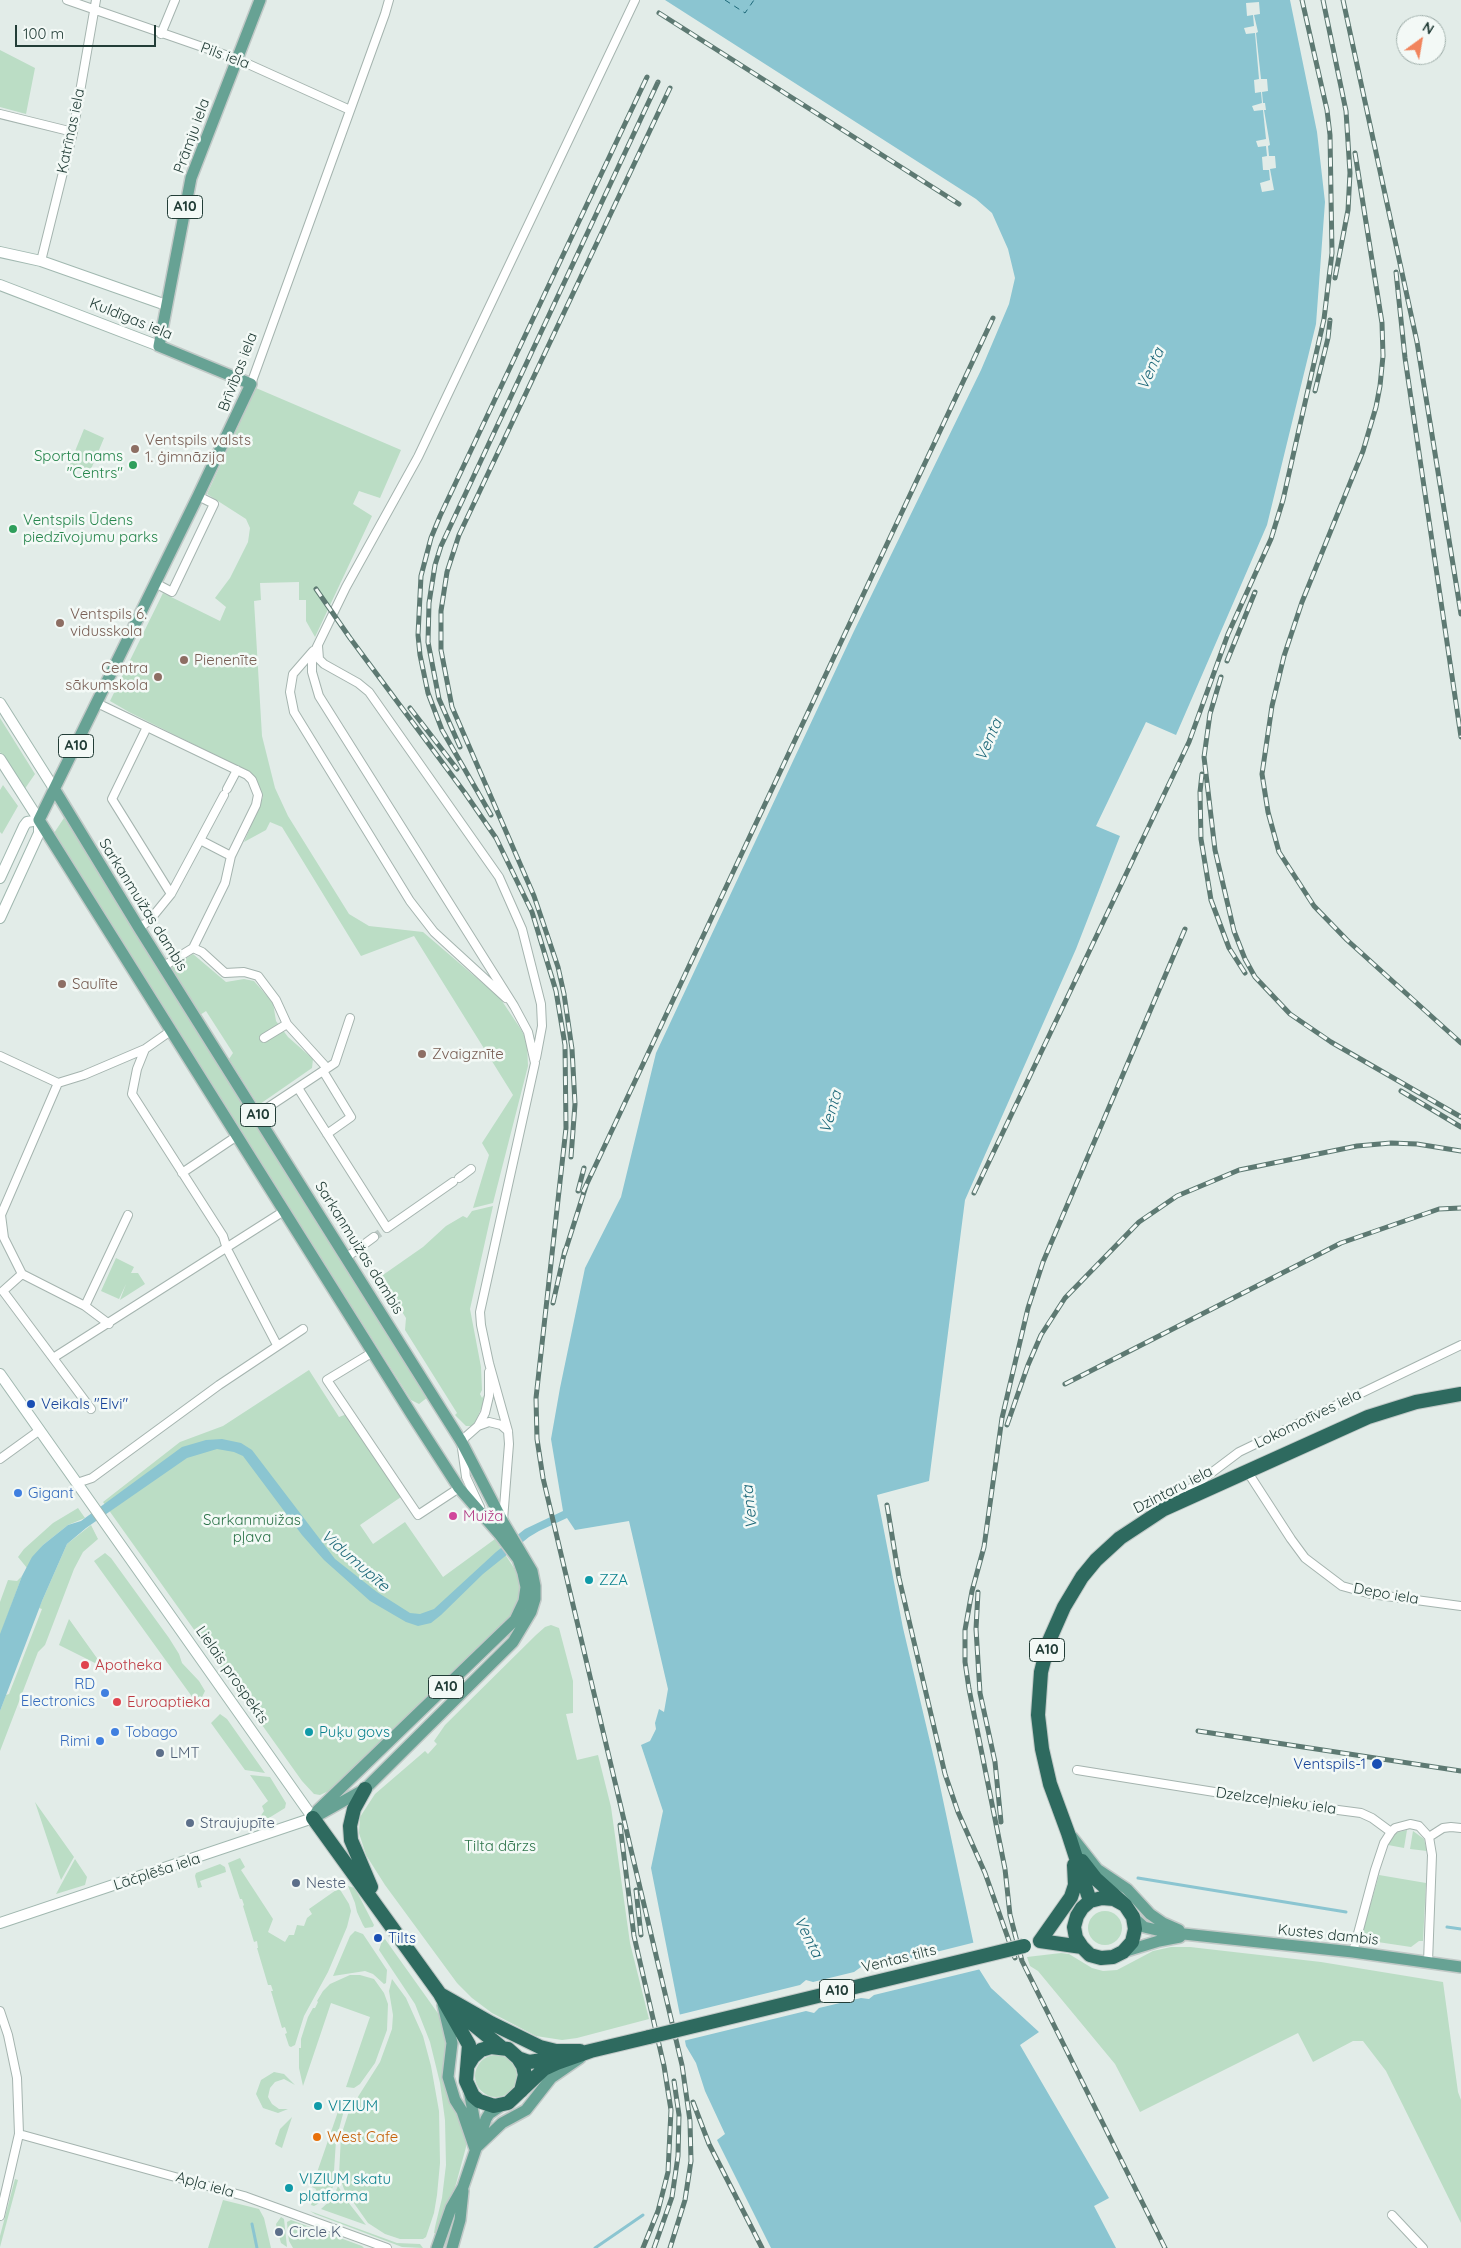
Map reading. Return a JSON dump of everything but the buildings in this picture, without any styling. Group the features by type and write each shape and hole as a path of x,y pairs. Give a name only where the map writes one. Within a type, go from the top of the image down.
{"highway":[{"name":"Dzintaru iela","path":"1068,1833 1050,1784 1040,1737 1039,1693 1046,1651 1064,1607 1089,1569 1120,1538 1164,1509 1368,1417 1416,1402 1461,1394"},
{"name":"A10","path":"365,1789 352,1814 350,1826 351,1840 380,1909"},
{"name":"Lielais prospekts","path":"313,1818 440,1994"},
{"name":"A10","path":"1040,1941 1077,1916 1090,1901 1068,1833"},
{"name":"A10","path":"1068,1833 1088,1871 1129,1911"},
{"path":"1040,1941 1058,1918 1071,1897 1075,1885 1075,1872 1068,1833"},
{"path":"1090,1901 1102,1898 1114,1899 1129,1911 1135,1929 1132,1942 1123,1952"},
{"path":"1077,1916 1074,1927 1076,1938 1082,1947"},
{"name":"A10","path":"1040,1941 1082,1947 1090,1954 1102,1958 1113,1957 1123,1952"},
{"name":"Ventas tilts","path":"591,2051 1040,1941"},
{"name":"A10","path":"440,1994 465,2018 518,2058 529,2062 538,2062 591,2051"},
{"name":"A10","path":"440,1994 469,2045 466,2073 468,2089"},
{"path":"440,1994 491,2023 540,2047 556,2051 591,2051"},
{"path":"468,2065 481,2050 501,2047"},
{"name":"A10","path":"502,2105 508,2103 519,2094 544,2069 591,2051"},
{"path":"518,2058 525,2075 524,2085 519,2094"},
{"path":"468,2089 479,2101 494,2106 502,2105"}],"main road":[{"name":"Prāmju iela","path":"159,346 191,178 260,0"},
{"name":"Kuldīgas iela","path":"0,252 41,261 166,305"},
{"name":"Kuldīgas iela","path":"0,285 159,346 250,384"},
{"name":"Brīvības iela","path":"0,918 39,833 38,820 55,790 198,496 250,384"},
{"name":"Sarkanmuižas dambis","path":"0,703 461,1441 504,1529 520,1557 532,1571 535,1599 523,1628 513,1642 365,1789 313,1818"},
{"name":"Sarkanmuižas dambis","path":"0,758 459,1488 482,1512 504,1529"},
{"name":"Brīvības iela","path":"0,878 24,826 27,822 38,820"},
{"name":"Lielais prospekts","path":"0,1374 313,1818"},
{"name":"Sarkanmuižas dambis","path":"313,1818 318,1810 515,1620 524,1601 526,1587 520,1557"},
{"name":"Lāčplēša iela","path":"0,1923 313,1818"},
{"path":"1068,1833 1097,1869 1127,1889 1150,1914 1163,1923 1192,1935"},
{"path":"1129,1911 1144,1927 1192,1935"},
{"path":"1123,1952 1159,1940 1192,1935"},
{"name":"Kustes dambis","path":"1192,1935 1353,1952 1461,1967"},
{"path":"440,1994 452,2043 448,2077 475,2149"},
{"path":"475,2149 502,2123 526,2110 551,2078 591,2051"},
{"path":"468,2089 474,2122 475,2149"},
{"path":"436,2248 451,2208 463,2186 489,2114 502,2105"},
{"path":"452,2248 462,2212 463,2186"}],"street":[{"name":"Pils iela","path":"67,0 237,59 350,110"},
{"name":"Katrīnas iela","path":"41,261 73,132 96,0"},
{"path":"161,34 175,0"},
{"name":"Brīvības iela","path":"250,384 386,14 389,0"},
{"path":"535,1062 528,1032 514,1006 319,696 312,672 312,657 346,587 418,456 620,35 634,0"},
{"path":"0,114 73,132"},
{"path":"155,583 172,592 214,504 198,496"},
{"path":"318,645 293,674 290,692 294,712 410,901 434,932 514,1006"},
{"path":"318,645 319,659 324,664 370,692 503,884 522,929 541,1004 542,1026 535,1062 480,1312 489,1363 508,1431 509,1444 504,1529"},
{"path":"97,703 237,770 252,780 258,796 256,805 231,856 225,883 194,948 164,966"},
{"path":"147,727 112,798 171,894"},
{"path":"139,928 149,921 171,894 237,770"},
{"path":"200,840 231,856"},
{"path":"194,948 202,952 225,973 244,972 258,976 276,1000 287,1024 325,1070 351,1118 327,1134"},
{"path":"258,1114 336,1063 350,1018"},
{"path":"264,1038 287,1024"},
{"path":"0,1056 58,1083 84,1075 145,1049 172,1030"},
{"path":"145,1049 137,1069 132,1094 223,1236 227,1249 277,1345"},
{"path":"58,1083 1,1215 4,1238 22,1274 85,1306 109,1324"},
{"path":"298,1088 327,1134 380,1233"},
{"path":"182,1173 238,1136"},
{"path":"347,1257 471,1170"},
{"path":"53,1358 284,1211"},
{"path":"85,1306 128,1215"},
{"path":"22,1274 1,1290 91,1409"},
{"path":"77,1483 92,1478 302,1329"},
{"name":"Lokomotīves iela","path":"1164,1509 1238,1452 1461,1346"},
{"path":"373,1352 327,1380 418,1515 459,1488"},
{"path":"482,1512 466,1476 461,1441 478,1426 485,1413 489,1396 489,1363"},
{"path":"478,1426 489,1422 501,1425 508,1431"},
{"path":"0,1460 40,1430"},
{"name":"Depo iela","path":"1247,1471 1291,1540 1305,1558 1342,1586 1371,1594 1461,1606"},
{"name":"Dzelzceļnieku iela","path":"1078,1770 1277,1802 1361,1813 1372,1818 1391,1832"},
{"path":"1353,1952 1384,1843 1395,1828 1410,1824 1419,1826 1429,1837 1432,1855 1428,1962"},
{"path":"1429,1837 1443,1828 1461,1828"},
{"path":"0,2011 8,2036 17,2078 19,2134 0,2216"},
{"name":"Apļa iela","path":"19,2134 244,2196 387,2248"},
{"path":"1392,2215 1423,2248"}],"green space":[{"path":"0,50 35,68 26,114 0,107"},
{"path":"256,388 401,450 380,498 359,491 353,504 372,516 315,637 306,621 306,600 299,600 299,582 260,583 261,600 254,601 262,736 275,788 288,816 349,914 369,926 423,932 500,998 522,1031 527,1042 528,1066 493,1203 473,1208 489,1155 482,1143 513,1095 414,936 361,956 282,827 270,822 266,830 244,842 263,797 251,773 110,701 163,593 220,621 226,607 215,598 230,578 248,542 250,528 246,519 207,494"},
{"path":"84,429 104,438 89,474 69,466"},
{"path":"0,718 35,774 24,790 0,752"},
{"path":"3,785 18,806 2,834 0,832 0,790"},
{"path":"64,818 427,1390 428,1397 419,1404 411,1400 52,836"},
{"path":"193,954 226,982 244,979 254,981 273,1003 276,1021 288,1037 313,1059 312,1068 260,1104 257,1103 229,1059 233,1053 206,1011 200,1015 171,967"},
{"path":"493,1206 470,1309 481,1367 482,1390 480,1394 482,1398 484,1395 483,1404 476,1421 472,1426 466,1426 455,1415 457,1413 405,1330 406,1318 380,1277 423,1247 446,1226 463,1216 467,1218 472,1211"},
{"path":"116,1258 134,1267 131,1273 138,1273 145,1284 120,1300 126,1284 119,1299 101,1291"},
{"name":"Sarkanmuižas pļava","path":"309,1370 339,1417 347,1414 401,1497 360,1525 373,1544 405,1522 443,1577 495,1539 514,1568 519,1580 520,1593 511,1617 333,1789 320,1795 314,1794 302,1781 103,1502 180,1442 223,1426"},
{"path":"78,1508 85,1518 68,1525 43,1545 27,1568 18,1557 24,1549 53,1523"},
{"path":"91,1525 98,1539 83,1552 74,1569 45,1645 38,1652 0,1751 0,1711 6,1695 9,1694 42,1609 39,1608 67,1544"},
{"path":"105,1553 111,1558 169,1638 182,1663 199,1681 205,1691 198,1705 94,1561"},
{"path":"22,1576 0,1636 0,1602 8,1580 17,1581"},
{"path":"69,1619 99,1661 97,1664 59,1645"},
{"name":"Tilta dārzs","path":"551,1625 559,1628 573,1681 573,1713 566,1714 577,1760 598,1755 611,1807 630,1943 649,2019 577,2038 562,2040 536,2036 492,2013 472,1998 457,1983 385,1885 366,1855 359,1833 360,1817 375,1794 425,1751 428,1754 437,1744 434,1741 445,1725 536,1635 545,1627"},
{"path":"220,1714 227,1719 265,1773 245,1770 211,1723"},
{"path":"250,1775 270,1777 286,1803 285,1808 264,1821 260,1817 264,1811 262,1806 268,1801"},
{"path":"35,1802 74,1857 61,1880"},
{"path":"1407,1830 1404,1848 1388,1845 1395,1833"},
{"path":"1413,1831 1424,1839 1427,1851 1410,1849"},
{"path":"240,1858 245,1867 241,1870 273,1919 268,1932 285,1942 289,1935 294,1935 297,1925 304,1926 307,1918 312,1914 309,1909 339,1888 351,1911 347,1927 328,1972 304,2016 295,2045 291,2047 285,2034 287,2033 285,2027 282,2028 271,1991 273,1991 271,1985 268,1985 257,1948 257,1941 254,1942 244,1905 242,1899 240,1899 228,1863"},
{"path":"75,1859 87,1877 85,1885 56,1894"},
{"path":"220,1864 225,1867 226,1872 200,1881 202,1887 198,1888 196,1873"},
{"path":"1379,1875 1426,1883 1423,1941 1419,1941 1411,1947 1371,1941 1368,1936 1362,1934"},
{"path":"348,1886 355,1888 374,1925 373,1927 365,1928 363,1925"},
{"path":"1105,1911 1112,1912 1117,1916 1121,1921 1121,1935 1117,1940 1112,1944 1105,1945 1098,1944 1093,1940 1089,1935 1088,1928 1089,1921 1093,1916 1098,1912"},
{"path":"355,1931 363,1934 387,1970 386,1983 384,1984 373,1974 365,1971 333,1976 350,1936"},
{"path":"385,1939 442,2019 449,2037 446,2076 466,2136 466,2147 456,2184 438,2234 434,2233 442,2198 446,2165 445,2120 440,2083 430,2042 415,2004 379,1950 382,1941"},
{"path":"1171,1947 1190,1947 1321,1962 1443,1982 1458,2092 1461,2100 1461,2223 1386,2071 1363,2041 1353,2041 1313,2062 1298,2033 1140,2112 1115,2064 1038,1971 1030,1966 1027,1957 1061,1953 1069,1954 1092,1968 1103,1971 1117,1970 1153,1951"},
{"path":"350,1975 360,1975 374,1979 384,1993 388,2004 387,2030 375,2063 360,2084 354,2088 346,2087 370,2017 331,2003 303,2086 299,2068 299,2048 301,2048 301,2039 308,2017 313,2008 315,2008 323,1991 330,1984"},
{"path":"392,1979 406,1998 423,2036 431,2066 439,2111 440,2163 437,2195 434,2213 426,2237 423,2239 400,2239 385,2234 368,2223 344,2189 339,2175 341,2136 349,2111 380,2062 392,2029 393,2015 389,1991"},
{"path":"496,2055 511,2061 517,2076 511,2091 496,2097 481,2091 475,2076 481,2061"},
{"path":"274,2072 284,2074 295,2085 284,2079 275,2082 270,2088 268,2097 272,2104 279,2109 288,2109 278,2113 263,2108 256,2094 261,2080"},
{"path":"342,2100 346,2103 336,2140 333,2187 325,2200 314,2206 311,2205 316,2189 312,2187"},
{"path":"292,2117 282,2148 275,2144 280,2129"},
{"path":"15,2179 18,2180 0,2247 0,2236"},
{"path":"338,2186 366,2225 321,2209 333,2198"},
{"path":"223,2200 259,2209 264,2218 271,2248 208,2248"},
{"path":"310,2211 397,2243 420,2244 423,2248 402,2247"},
{"path":"281,2217 284,2219 287,2247 281,2243 276,2224"},
{"path":"291,2220 364,2248 293,2248 289,2241 287,2222"}],"water":[{"name":"Venta","path":"665,0 1290,0 1317,132 1325,202 1316,324 1267,525 1176,735 1146,722 1096,826 1120,836 1076,949 965,1200 929,1481 877,1495 903,1628 936,1767 979,1969 991,1988 1039,2032 1020,2045 1109,2198 1094,2206 1116,2248 771,2248 717,2140 725,2134 705,2091 696,2063 686,2046 651,1868 663,1811 641,1745 650,1741 656,1729 655,1723 659,1709 664,1712 668,1689 629,1521 575,1530 567,1518 539,1531 483,1574 431,1623 418,1626 406,1622 370,1601 324,1560 302,1535 243,1456 234,1452 217,1449 187,1458 86,1528 67,1544 42,1601 0,1711 0,1634 22,1576 32,1557 43,1545 68,1525 81,1521 182,1447 206,1440 222,1439 241,1443 252,1450 335,1559 377,1592 410,1613 420,1614 434,1609 496,1552 525,1529 563,1511 551,1439 560,1388 585,1268 621,1197 656,1053 854,631 981,370 1009,304 1015,278 1008,249 992,213 976,199"}],"pier":[{"path":"1259,2 1260,14 1254,15 1258,32 1256,33 1261,79 1267,79 1268,91 1262,92 1263,103 1265,103 1266,110 1264,110 1270,145 1268,146 1269,156 1275,156 1276,168 1270,169 1274,190 1262,192 1260,183 1270,180 1269,170 1263,170 1262,157 1267,156 1266,146 1258,147 1256,141 1266,139 1263,110 1254,111 1252,106 1262,103 1261,92 1255,93 1254,80 1259,79 1255,33 1246,34 1244,28 1254,26 1253,15 1247,16 1246,3"},
{"path":"976,1942 981,1969 874,1995 869,1999 861,1998 819,2008 814,2013 806,2011 683,2041 678,2015 800,1985 806,1980 813,1982 854,1972 861,1967 868,1969"}],"waterway":[{"path":"1138,1878 1346,1912"},
{"path":"1447,1927 1461,1929"},
{"path":"595,2248 643,2215"},
{"path":"252,2224 257,2248"}],"ferry route":[{"path":"725,0 745,13 754,0"}],"tunnel":[{"path":"374,1237 380,1233"}],"railway":[{"path":"974,1193 1189,742 1228,634 1271,539 1283,500 1324,319 1332,253 1330,135 1327,110 1302,0"},
{"path":"1323,0 1346,111 1350,173 1348,210 1335,278"},
{"path":"1343,0 1417,342 1461,614"},
{"path":"659,13 959,204"},
{"path":"491,815 442,730 428,693 418,635 421,576 431,538 440,516 647,77"},
{"path":"460,747 439,699 428,642 429,603 435,565 441,546 658,82"},
{"path":"571,1157 575,1104 572,1049 558,967 534,896 452,707 441,650 441,611 447,572 459,535 670,88"},
{"path":"1355,153 1382,323 1383,356 1380,386 1363,451 1302,602 1284,656 1272,706 1262,774 1268,812 1279,852 1314,906 1347,940 1461,1043"},
{"path":"1396,272 1405,358 1461,737"},
{"path":"583,1192 993,318"},
{"path":"1315,391 1328,338 1330,320"},
{"path":"316,589 496,838 532,912 556,991 565,1045 566,1128 536,1398 537,1439 543,1478 682,2065 690,2121 691,2161 685,2200 670,2248"},
{"path":"1227,661 1255,592"},
{"path":"1221,677 1210,714 1204,757 1215,850 1234,931 1245,959 1255,977 1290,1014 1331,1042 1461,1117"},
{"path":"410,708 457,769"},
{"path":"1202,774 1200,792 1201,839 1211,900 1229,948 1245,973"},
{"path":"1165,2248 1022,1961 1010,1915 1005,1869 969,1689 965,1662 965,1630 972,1591 984,1547 1002,1418 1028,1308 1043,1262 1185,929"},
{"path":"1401,1091 1461,1127"},
{"path":"1007,1425 1028,1365 1041,1335 1065,1298 1139,1222 1177,1196 1239,1170 1357,1146 1391,1143 1417,1144 1461,1151"},
{"path":"578,1191 584,1168"},
{"path":"564,1255 586,1186"},
{"path":"1065,1384 1341,1243 1439,1209 1461,1208"},
{"path":"553,1303 565,1250"},
{"path":"887,1505 899,1578 945,1774 958,1812 985,1873 1015,1958"},
{"path":"978,1592 976,1629 980,1693 995,1762 1001,1822"},
{"path":"1198,1731 1461,1771"},
{"path":"620,1825 634,1936 664,2066 671,2110 668,2172 658,2211 643,2248"},
{"path":"636,1890 641,1935"},
{"path":"654,2248 672,2197 678,2156 679,2115 674,2081"},
{"path":"693,2102 709,2144 762,2248"}],"place":[{"name":"Ventspils valsts 1. ģimnāzija","path":"135,449"},
{"name":"Sporta nams \"Centrs\"","path":"133,465"},
{"name":"Ventspils Ūdens piedzīvojumu parks","path":"13,529"},
{"name":"Ventspils 6. vidusskola","path":"60,623"},
{"name":"Pienenīte","path":"184,660"},
{"name":"Centra sākumskola","path":"158,677"},
{"name":"Saulīte","path":"62,984"},
{"name":"Zvaigznīte","path":"422,1054"},
{"name":"Veikals \"Elvi\"","path":"31,1404"},
{"name":"Gigant","path":"18,1493"},
{"name":"Muiža","path":"453,1516"},
{"name":"ZZA","path":"589,1580"},
{"name":"Apotheka","path":"85,1665"},
{"name":"RD Electronics","path":"105,1693"},
{"name":"Euroaptieka","path":"117,1702"},
{"name":"Tobago","path":"115,1732"},
{"name":"Puķu govs","path":"309,1732"},
{"name":"Rimi","path":"100,1741"},
{"name":"LMT","path":"160,1753"},
{"name":"Ventspils-1","path":"1377,1764"},
{"name":"Straujupīte","path":"190,1823"},
{"name":"Neste","path":"296,1883"},
{"name":"Tilts","path":"378,1938"},
{"name":"VIZIUM","path":"318,2106"},
{"name":"West Cafe","path":"317,2137"},
{"name":"VIZIUM skatu platforma","path":"289,2188"},
{"name":"Circle K","path":"279,2232"}],"water label":[{"name":"Vidumupīte","path":"355,1561"}]}
